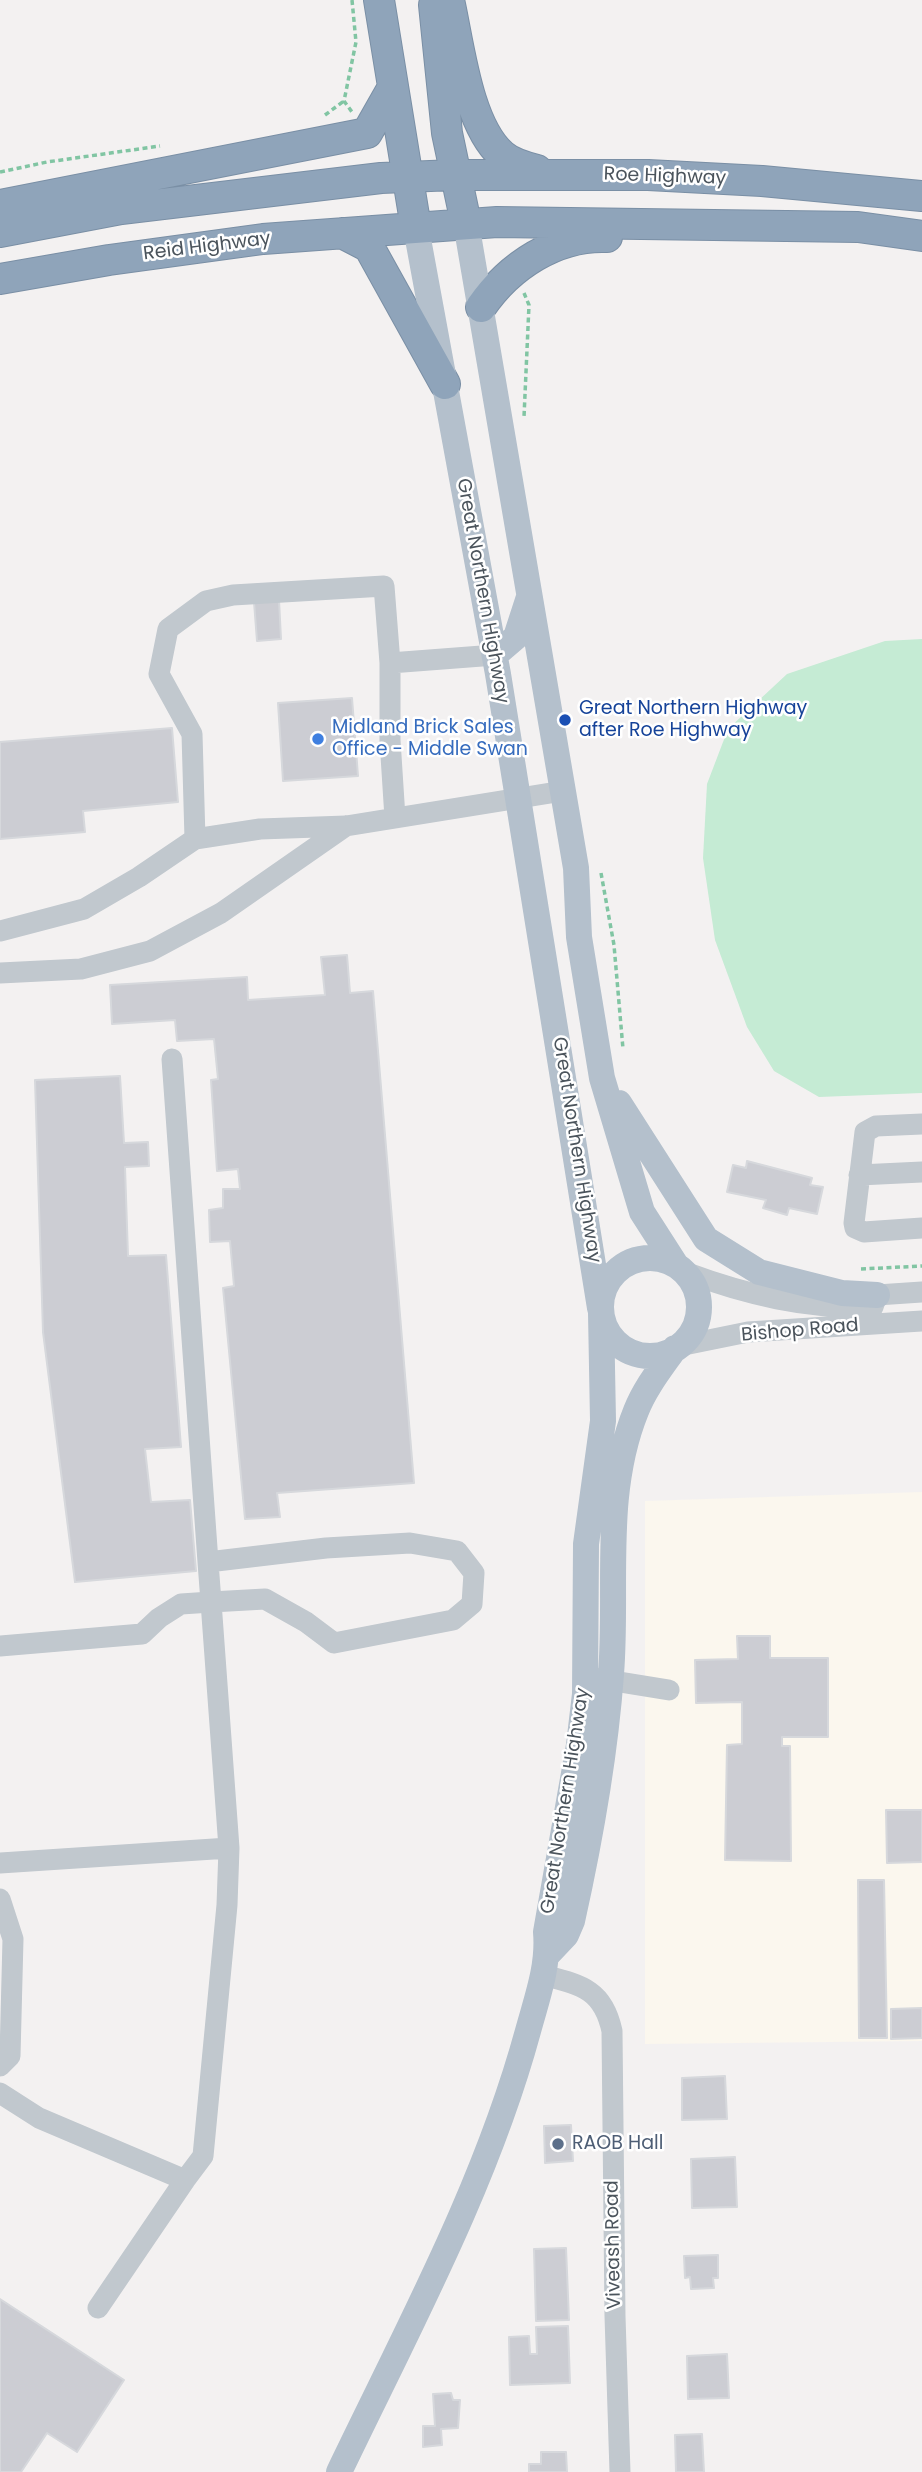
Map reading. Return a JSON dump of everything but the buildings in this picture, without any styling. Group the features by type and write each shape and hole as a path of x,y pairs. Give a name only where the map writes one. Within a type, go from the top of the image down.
{"highway":[{"name":"Great Northern Highway","path":"379,0 416,228"},
{"name":"Great Northern Highway","path":"433,0 455,175 466,223"},
{"path":"449,0 477,117 501,155 522,167 557,175"},
{"path":"0,205 367,133 392,89"},
{"name":"Roe Highway","path":"408,177 648,175 762,181 922,196"},
{"path":"0,232 121,209 408,177"},
{"path":"416,228 466,223 858,227 922,236"},
{"path":"481,307 494,288 532,257 585,236 764,241 858,227"},
{"name":"Reid Highway","path":"0,279 109,260 263,239 416,228"},
{"path":"342,233 369,247 445,384"}],"main road":[{"name":"Great Northern Highway","path":"466,223 564,791 576,868 579,937 603,1078 642,1212 680,1268"},
{"name":"Great Northern Highway","path":"416,228 495,654 601,1310 603,1421 586,1544 598,1679"},
{"path":"495,654 516,637 530,592"},
{"path":"603,1078 706,1239 759,1272 830,1290 877,1295"},
{"path":"656,1258 680,1268 696,1290 699,1311 693,1331 677,1347 644,1355 624,1348 608,1334 601,1310 605,1287 625,1264 656,1258"},
{"name":"Great Northern Highway","path":"339,2472 467,2202 514,2081 546,1964 546,1932 579,1745 598,1679 614,1514 624,1446 636,1411 650,1383 677,1347"}],"street":[{"path":"195,839 192,734 159,674 168,629 206,601 233,595 384,586 390,663 390,740 395,818"},
{"path":"390,663 495,654"},
{"path":"0,931 84,909 139,877 195,839 260,829 346,826 564,791"},
{"path":"0,974 81,969 150,951 221,914 346,826"},
{"path":"98,2308 203,2156 229,1848 172,1059"},
{"path":"922,1124 870,1128 864,1137 854,1223 858,1231 922,1228"},
{"path":"859,1175 922,1172"},
{"name":"Bishop Road","path":"680,1268 753,1294 813,1307 873,1307 877,1295 922,1292"},
{"name":"Bishop Road","path":"677,1347 748,1332 922,1321"},
{"path":"0,1646 142,1634 159,1618 181,1604 265,1599 306,1622 334,1643 453,1620 471,1604 474,1573 457,1551 410,1544 326,1548 208,1562"},
{"path":"598,1679 669,1690"},
{"path":"0,1863 229,1848"},
{"path":"0,1899 13,1939 10,2056 0,2066"},
{"name":"Viveash Road","path":"546,1964 597,1996 608,2011 612,2031 620,2472"},
{"path":"0,2093 39,2118 186,2180"}],"path":[{"path":"344,100 356,42 352,0"},
{"path":"858,1269 922,1266"}],"shaded area":[{"path":"922,1492 922,2041 645,2044 645,1501"}],"green space":[{"path":"922,639 922,1093 819,1097 774,1071 747,1027 715,940 703,858 707,784 728,729 787,674 885,641"}],"place":[{"name":"Great Northern Highway after Roe Highway","path":"565,720"},
{"name":"Midland Brick Sales Office - Middle Swan","path":"318,739"},
{"name":"RAOB Hall","path":"558,2144"}]}
